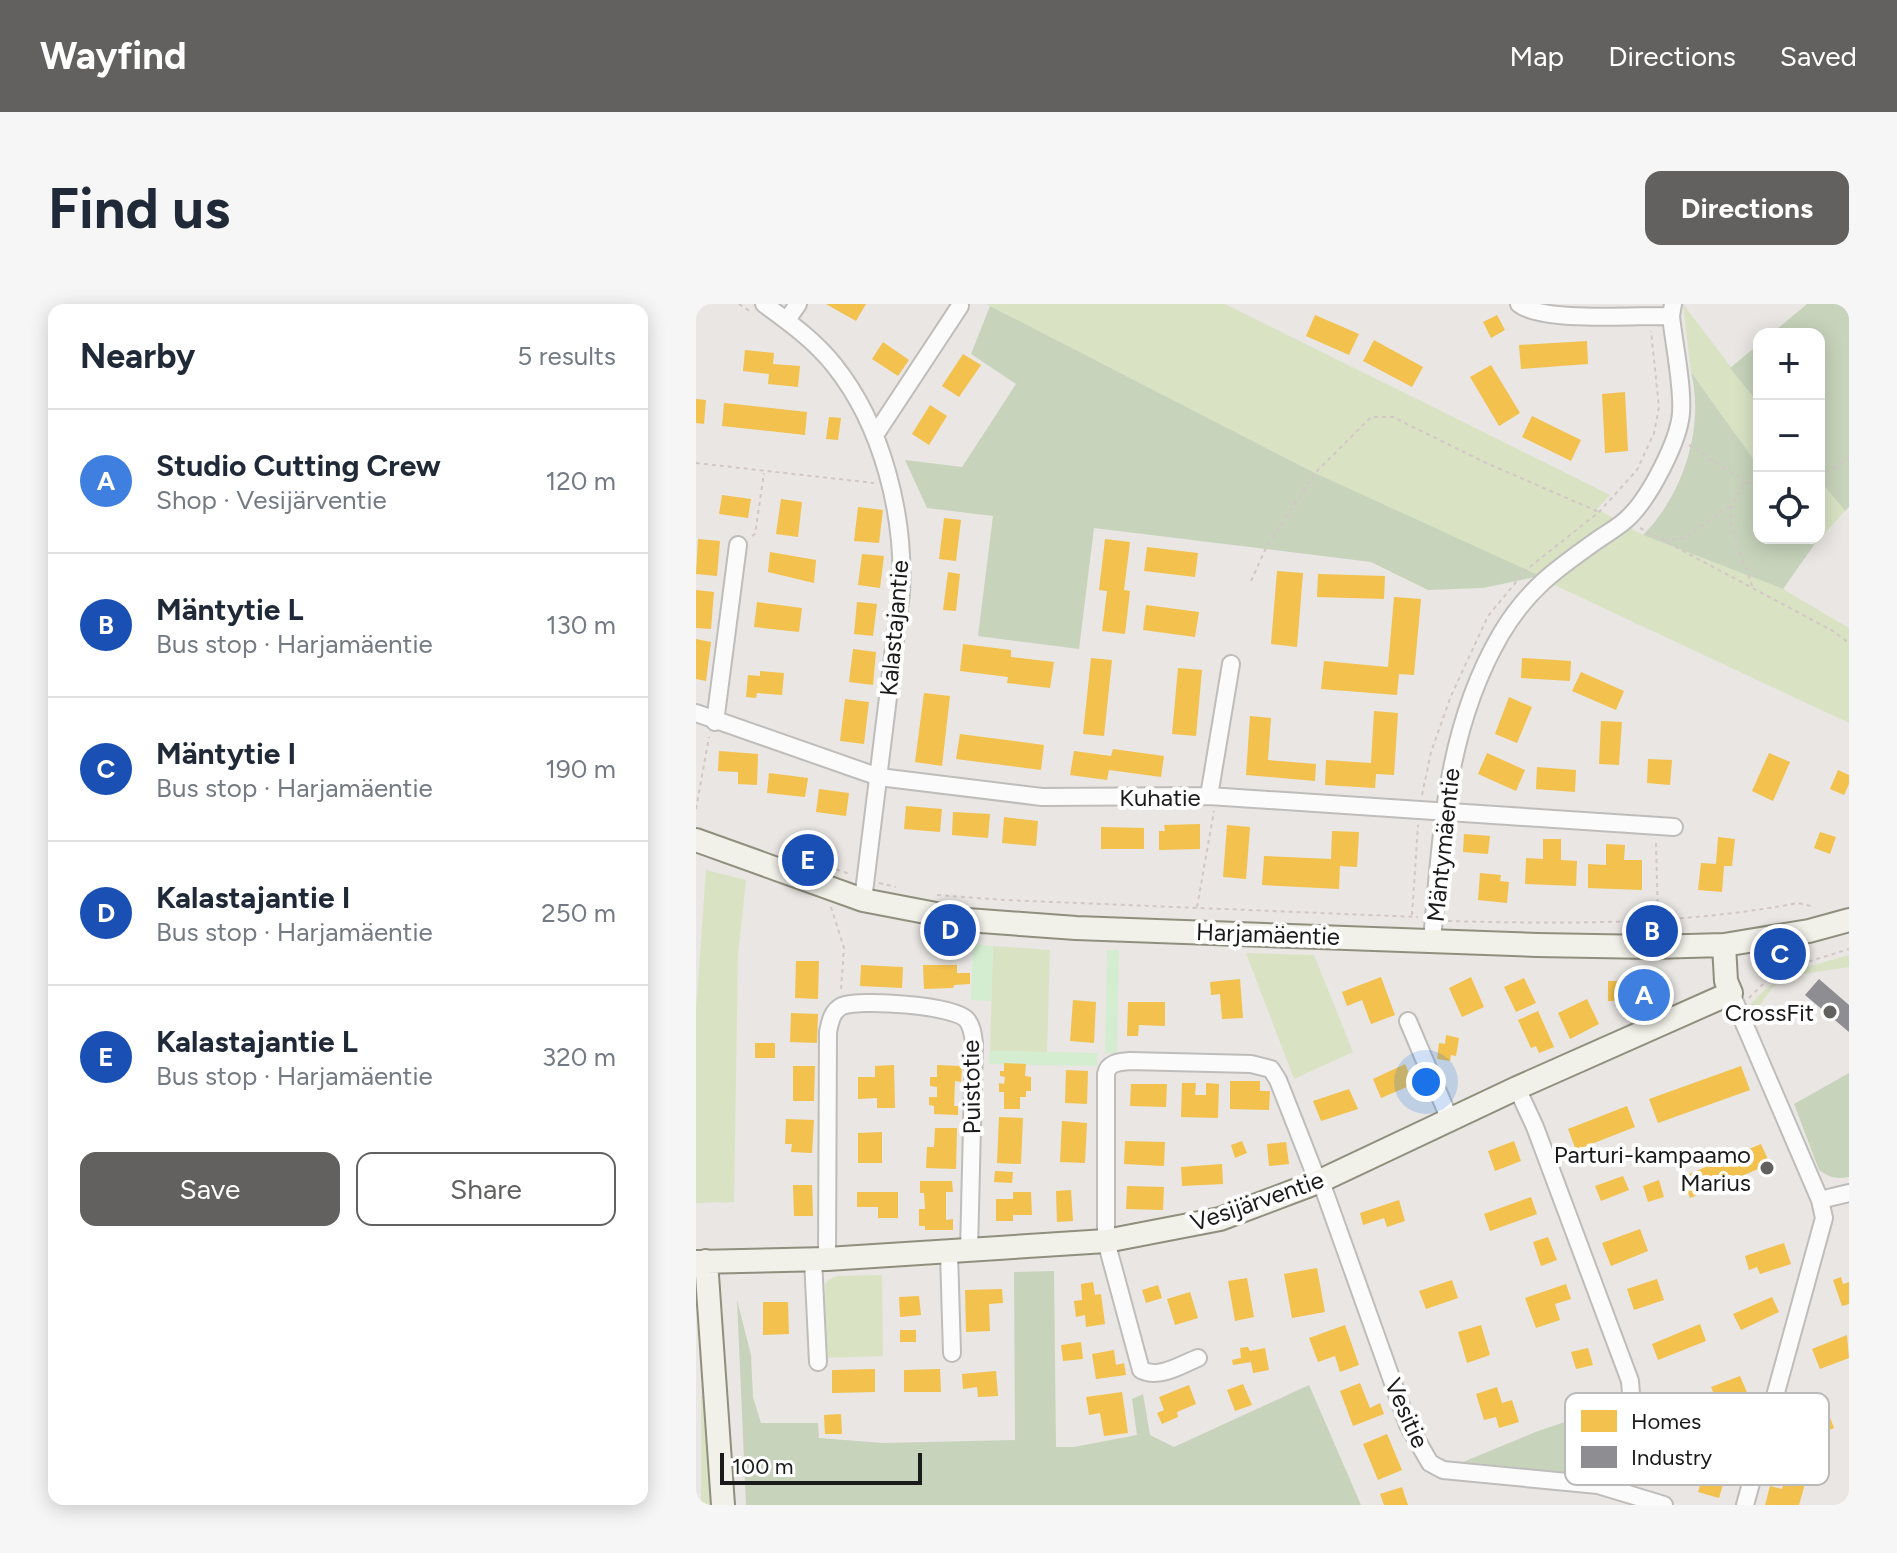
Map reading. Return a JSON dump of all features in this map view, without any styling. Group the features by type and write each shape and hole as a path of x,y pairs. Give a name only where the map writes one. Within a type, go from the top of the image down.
{"street":[{"path":"787,320 798,304"},
{"path":"1519,304 1536,313 1561,316 1672,310"},
{"path":"875,435 960,306"},
{"name":"Kalastajantie","path":"761,310 787,320 835,366 875,435 898,510 903,558 865,890"},
{"name":"Mäntymäentie","path":"1433,930 1443,812 1453,752 1478,680 1500,635 1521,604 1545,577 1631,516 1667,460 1681,413 1672,310"},
{"path":"715,722 738,545"},
{"path":"1209,796 1231,664"},
{"name":"Kuhatie","path":"696,713 879,777 1042,797 1209,796 1674,827"},
{"name":"Harjamäentie","path":"696,840 967,920 1076,928 1433,930 1537,945 1724,945 1809,931 1849,920"},
{"path":"1724,945 1726,981 1820,1200 1824,1218 1776,1393"},
{"name":"Vesijärventie","path":"701,1262 959,1252 1106,1241 1220,1219 1318,1182 1517,1088 1734,999"},
{"name":"Puistotie","path":"840,1007 859,1003 939,1008 966,1019 972,1031 974,1043 952,1353"},
{"path":"818,1362 828,1032 833,1015 840,1007"},
{"path":"1408,1021 1450,1120"},
{"path":"1198,1358 1160,1374 1141,1370 1125,1301 1106,1241 1107,1069 1114,1063 1130,1061 1251,1064 1271,1069 1318,1182"},
{"path":"1517,1088 1535,1127 1630,1381 1631,1393"},
{"name":"Vesitie","path":"1318,1182 1324,1190 1408,1425 1430,1463 1443,1470 1565,1482"},
{"path":"1820,1200 1849,1193"},
{"path":"701,1262 723,1505"},
{"name":"Vesitie","path":"1598,1485 1664,1505"},
{"path":"1745,1505 1751,1485"}],"path":[{"path":"739,304 761,310"},
{"path":"1251,581 1267,546 1315,473 1371,417 1393,417 1484,462 1599,512"},
{"path":"1676,436 1745,482 1753,484"},
{"path":"1825,473 1849,458"},
{"path":"696,463 890,485"},
{"path":"738,545 755,534 764,470"},
{"path":"1745,482 1730,508 1735,540 1749,570 1752,587"},
{"path":"1663,541 1686,537 1732,504"},
{"path":"1631,516 1643,531 1833,631 1849,643"},
{"path":"696,809 711,729 715,722"},
{"path":"1197,909 1215,803 1209,796"},
{"path":"1655,826 1658,922"},
{"path":"797,856 836,881 865,890 896,887"},
{"path":"836,881 830,908 844,948 840,1007"},
{"path":"928,894 1197,909 1412,916 1433,930 1658,922 1798,903 1811,906"},
{"path":"1734,999 1750,998 1775,972 1849,949"}],"green space":[{"path":"986,304 1225,304 1610,495 1597,509 1643,535 1783,589 1849,628 1849,723 1315,473"},
{"path":"1683,304 1753,396 1753,459 1691,372"},
{"path":"1807,304 1849,304 1849,507 1845,511 1825,486 1825,328 1778,328"},
{"path":"990,306 1315,473 1540,576 1483,588 1428,590 1371,562 1094,528 1079,649 978,636 993,516 927,508 905,460 962,467 1016,384 971,354"},
{"path":"1753,349 1753,397 1730,368"},
{"path":"1691,372 1753,459 1753,544 1814,545 1783,589 1643,535 1669,500 1687,459 1693,437 1695,393"},
{"path":"1825,486 1845,511 1825,533"},
{"path":"706,870 746,880 738,955 734,1202 696,1203 696,1010"},
{"path":"973,944 993,946 991,1001 971,1000"},
{"path":"993,946 1050,950 1047,1052 990,1051"},
{"path":"1107,950 1119,950 1117,1053 1105,1053"},
{"path":"1246,953 1314,955 1353,1052 1294,1079"},
{"path":"1849,955 1849,967 1790,976 1773,987 1757,1009 1762,1021 1755,1018 1750,1005 1772,984 1795,971"},
{"path":"990,1051 1098,1053 1097,1066 989,1064"},
{"path":"1849,1073 1849,1177 1837,1178 1819,1170 1794,1104"},
{"path":"1054,1271 1056,1447 1074,1447 1137,1435 1132,1399 1143,1394 1150,1435 1174,1447 1309,1385 1361,1505 746,1505 737,1300 751,1355 753,1397 761,1423 818,1423 819,1438 883,1443 1015,1440 1014,1272"},
{"path":"882,1275 883,1356 826,1358 825,1285 828,1280 838,1276"},
{"path":"707,1390 712,1505 701,1505 701,1396"},
{"path":"1565,1422 1565,1472 1463,1462"}],"building: Homes":[{"path":"826,304 866,304 856,321"},
{"path":"1315,315 1359,334 1349,355 1306,336"},
{"path":"1497,315 1505,330 1491,338 1483,322"},
{"path":"1374,340 1423,367 1412,387 1363,361"},
{"path":"1587,341 1588,364 1521,369 1519,345"},
{"path":"883,342 909,360 898,376 872,359"},
{"path":"745,350 774,353 773,364 800,366 798,387 768,384 769,374 743,371"},
{"path":"963,354 981,365 959,397 942,386"},
{"path":"1491,365 1520,413 1499,426 1470,377"},
{"path":"1625,392 1628,451 1605,453 1602,394"},
{"path":"696,399 706,400 704,424 696,423"},
{"path":"724,403 807,412 805,435 722,426"},
{"path":"930,405 947,416 929,445 912,434"},
{"path":"1532,416 1581,440 1571,461 1522,437"},
{"path":"829,417 841,418 838,440 826,439"},
{"path":"722,495 751,499 748,518 719,514"},
{"path":"781,499 802,502 798,537 776,534"},
{"path":"858,507 883,510 879,543 854,541"},
{"path":"944,518 961,520 956,561 939,559"},
{"path":"698,539 720,541 717,576 696,574"},
{"path":"1105,539 1130,542 1124,590 1130,591 1125,634 1102,631 1107,591 1099,590"},
{"path":"1147,547 1198,553 1195,577 1144,571"},
{"path":"770,552 816,560 814,583 768,572"},
{"path":"862,554 884,556 880,588 858,585"},
{"path":"1277,571 1303,573 1297,647 1271,644"},
{"path":"948,572 960,574 956,611 943,610"},
{"path":"1318,574 1385,576 1384,599 1317,597"},
{"path":"696,590 714,592 711,629 696,628"},
{"path":"1394,597 1421,599 1414,675 1399,674 1397,695 1321,689 1324,661 1388,667"},
{"path":"757,602 802,608 799,632 754,627"},
{"path":"857,602 877,604 873,636 854,634"},
{"path":"1146,605 1199,612 1195,637 1143,630"},
{"path":"696,639 711,642 706,681 696,679"},
{"path":"963,644 1011,650 1011,657 1054,662 1050,688 1007,683 1008,677 960,671"},
{"path":"853,649 876,652 873,685 849,682"},
{"path":"1091,658 1112,660 1104,736 1083,734"},
{"path":"1522,658 1571,661 1570,681 1521,678"},
{"path":"1178,668 1202,670 1196,736 1172,734"},
{"path":"760,671 784,673 782,695 757,693 756,698 746,697 748,675 760,676"},
{"path":"1581,672 1624,691 1616,710 1572,691"},
{"path":"924,693 950,696 942,766 915,762"},
{"path":"1509,697 1532,707 1517,743 1495,734"},
{"path":"845,699 869,702 864,744 840,741"},
{"path":"1374,711 1398,713 1394,775 1376,774 1375,788 1325,785 1326,760 1371,763"},
{"path":"1250,716 1271,718 1268,760 1316,764 1315,781 1246,775"},
{"path":"1601,721 1622,722 1619,765 1599,764"},
{"path":"960,734 1044,745 1041,770 956,759"},
{"path":"1113,749 1164,756 1161,777 1109,770 1107,780 1070,775 1074,751 1111,756"},
{"path":"719,751 758,754 757,785 738,784 738,772 718,771"},
{"path":"1487,753 1525,770 1516,791 1478,774"},
{"path":"1769,753 1790,762 1773,801 1752,791"},
{"path":"1648,759 1672,760 1670,785 1647,783"},
{"path":"1537,767 1576,770 1575,792 1536,789"},
{"path":"1838,770 1849,775 1844,795 1830,789"},
{"path":"769,773 808,778 805,797 767,793"},
{"path":"819,789 849,793 846,816 816,812"},
{"path":"906,806 942,809 940,832 904,829"},
{"path":"953,812 990,814 988,838 952,835"},
{"path":"1004,817 1038,821 1036,846 1002,843"},
{"path":"1200,824 1200,849 1159,850 1159,831 1165,831 1164,825"},
{"path":"1227,825 1250,827 1246,879 1223,877"},
{"path":"1101,827 1144,828 1144,849 1101,849"},
{"path":"1332,831 1359,832 1357,867 1340,866 1339,889 1262,885 1264,856 1331,859"},
{"path":"1820,832 1836,837 1830,854 1814,848"},
{"path":"1464,834 1490,836 1488,854 1463,852"},
{"path":"1718,837 1735,839 1732,866 1724,866 1722,892 1698,890 1701,863 1716,864"},
{"path":"1543,839 1561,839 1561,860 1577,861 1576,886 1525,884 1526,858 1543,859"},
{"path":"1606,844 1625,845 1624,860 1642,860 1642,890 1588,888 1588,864 1606,865"},
{"path":"1480,873 1501,875 1500,881 1509,882 1507,903 1478,900"},
{"path":"796,961 819,961 818,999 795,998"},
{"path":"861,965 903,967 902,988 860,986"},
{"path":"923,965 957,965 957,973 970,973 970,984 924,989"},
{"path":"1381,977 1395,1015 1371,1024 1362,1000 1347,1006 1342,992"},
{"path":"1471,977 1484,1007 1462,1017 1449,988"},
{"path":"1524,978 1536,1003 1516,1012 1504,987"},
{"path":"1240,979 1243,1018 1222,1019 1220,994 1211,995 1210,982"},
{"path":"1608,981 1652,985 1652,1006 1625,1006 1625,1001 1608,1001"},
{"path":"1587,999 1599,1024 1570,1039 1558,1013"},
{"path":"1073,1000 1096,1002 1094,1043 1070,1041"},
{"path":"1128,1002 1165,1002 1165,1026 1139,1025 1138,1036 1127,1036"},
{"path":"1538,1011 1554,1047 1539,1053 1536,1046 1531,1048 1518,1020"},
{"path":"791,1013 818,1014 817,1043 790,1042"},
{"path":"1446,1035 1459,1038 1456,1056 1451,1055 1450,1061 1437,1059 1439,1043 1445,1044"},
{"path":"755,1043 775,1043 775,1058 755,1058"},
{"path":"1004,1063 1026,1064 1025,1076 1031,1077 1031,1091 1026,1091 1026,1097 1020,1097 1020,1109 1004,1109 1004,1092 999,1092 999,1083 1004,1084 1005,1077 1000,1076 1000,1071 1004,1071"},
{"path":"1405,1064 1414,1084 1381,1098 1373,1079"},
{"path":"894,1065 895,1108 877,1108 877,1098 858,1099 858,1077 875,1077 875,1066"},
{"path":"937,1065 962,1066 961,1082 955,1081 954,1106 958,1106 958,1115 934,1114 934,1106 929,1105 929,1097 937,1097 937,1087 930,1086 930,1077 937,1077"},
{"path":"793,1066 815,1066 814,1101 793,1101"},
{"path":"1741,1066 1750,1090 1658,1123 1649,1099"},
{"path":"1066,1070 1088,1071 1087,1104 1065,1103"},
{"path":"1230,1081 1260,1081 1260,1091 1270,1091 1269,1110 1230,1109"},
{"path":"1182,1083 1196,1083 1195,1095 1206,1095 1206,1083 1219,1084 1218,1118 1181,1117"},
{"path":"1131,1084 1167,1084 1166,1107 1130,1106"},
{"path":"1349,1089 1358,1109 1321,1121 1313,1101"},
{"path":"1627,1106 1635,1127 1576,1150 1568,1129"},
{"path":"999,1117 1023,1118 1021,1164 997,1163"},
{"path":"786,1119 814,1120 812,1153 791,1152 792,1144 785,1144"},
{"path":"1062,1121 1087,1123 1085,1163 1060,1162"},
{"path":"935,1128 957,1128 956,1169 926,1168 927,1147 934,1147"},
{"path":"882,1132 882,1163 858,1163 858,1133"},
{"path":"1125,1141 1165,1142 1164,1166 1124,1164"},
{"path":"1242,1141 1247,1153 1235,1158 1231,1145"},
{"path":"1514,1141 1521,1161 1495,1171 1488,1151"},
{"path":"1286,1142 1289,1164 1269,1166 1267,1144"},
{"path":"1761,1144 1770,1164 1690,1198 1682,1177"},
{"path":"1222,1164 1223,1184 1182,1186 1181,1167"},
{"path":"995,1171 1013,1172 1012,1183 994,1182"},
{"path":"1623,1176 1629,1190 1601,1201 1595,1186"},
{"path":"1659,1180 1664,1197 1648,1202 1643,1186"},
{"path":"920,1181 952,1181 953,1192 946,1192 946,1220 953,1219 953,1230 925,1230 925,1226 919,1226 919,1209 925,1209"},
{"path":"793,1185 812,1185 813,1216 794,1216"},
{"path":"1127,1186 1164,1187 1163,1210 1126,1209"},
{"path":"1071,1190 1073,1221 1057,1222 1056,1191"},
{"path":"857,1192 898,1192 898,1218 878,1218 878,1207 857,1207"},
{"path":"1013,1192 1031,1192 1032,1215 1013,1215 1013,1221 996,1221 996,1199 1013,1199"},
{"path":"1531,1197 1537,1214 1490,1231 1484,1214"},
{"path":"1399,1200 1405,1221 1387,1227 1384,1218 1363,1225 1360,1213"},
{"path":"1640,1229 1648,1251 1611,1266 1602,1243"},
{"path":"1548,1237 1557,1260 1541,1266 1533,1242"},
{"path":"1784,1243 1791,1264 1760,1274 1757,1267 1749,1270 1745,1256"},
{"path":"1317,1268 1325,1312 1292,1318 1284,1274"},
{"path":"1841,1277 1843,1284 1849,1282 1849,1304 1842,1306 1833,1280"},
{"path":"1247,1278 1254,1317 1235,1321 1228,1281"},
{"path":"1657,1279 1664,1300 1634,1310 1627,1289"},
{"path":"1452,1280 1458,1298 1426,1309 1419,1291"},
{"path":"1093,1282 1095,1295 1101,1294 1105,1324 1086,1327 1085,1315 1076,1317 1074,1301 1082,1300 1081,1284"},
{"path":"1566,1284 1571,1299 1555,1304 1560,1320 1536,1328 1525,1298"},
{"path":"1158,1285 1162,1298 1146,1303 1142,1290"},
{"path":"1002,1289 1003,1303 989,1304 990,1331 966,1332 965,1290"},
{"path":"1190,1292 1198,1318 1175,1325 1167,1299"},
{"path":"919,1296 921,1315 900,1317 899,1297"},
{"path":"1772,1297 1779,1312 1741,1330 1733,1314"},
{"path":"763,1302 788,1302 789,1334 763,1335"},
{"path":"1700,1324 1706,1341 1658,1360 1652,1344"},
{"path":"1345,1325 1359,1365 1340,1372 1335,1356 1318,1362 1309,1338"},
{"path":"1481,1325 1490,1355 1467,1363 1458,1332"},
{"path":"900,1330 916,1330 916,1342 900,1342"},
{"path":"1847,1335 1849,1358 1820,1369 1812,1349"},
{"path":"1081,1342 1083,1359 1063,1361 1061,1345"},
{"path":"1248,1347 1250,1351 1265,1348 1269,1370 1253,1373 1251,1362 1233,1365 1232,1360 1241,1358 1240,1348"},
{"path":"1588,1348 1593,1365 1576,1369 1571,1352"},
{"path":"1114,1350 1116,1365 1124,1363 1126,1375 1096,1379 1092,1354"},
{"path":"875,1369 875,1392 832,1393 832,1370"},
{"path":"940,1369 941,1392 904,1392 904,1370"},
{"path":"996,1371 998,1396 978,1397 977,1387 963,1389 962,1374"},
{"path":"1740,1376 1747,1393 1714,1393 1711,1387"},
{"path":"1360,1383 1370,1408 1380,1403 1384,1414 1353,1426 1340,1391"},
{"path":"1243,1384 1252,1405 1235,1411 1227,1390"},
{"path":"1189,1385 1196,1404 1177,1412 1178,1417 1162,1424 1157,1413 1164,1410 1159,1397"},
{"path":"1497,1387 1502,1403 1512,1400 1519,1422 1499,1428 1496,1417 1484,1420 1476,1394"},
{"path":"1122,1392 1128,1433 1104,1436 1100,1413 1089,1415 1086,1397"},
{"path":"841,1414 842,1434 825,1434 824,1415"},
{"path":"1387,1434 1402,1470 1378,1480 1363,1444"},
{"path":"1700,1485 1723,1485 1719,1498 1698,1492"},
{"path":"1783,1485 1805,1485 1799,1505 1765,1505 1770,1486 1782,1489"},
{"path":"1402,1487 1408,1505 1384,1505 1380,1494"}],"building: Industry":[{"path":"1819,979 1849,1005 1849,1032 1805,995"}],"place":[{"name":"Kalastajantie L","path":"808,860"},
{"name":"Kalastajantie I","path":"950,930"},
{"name":"Mäntytie L","path":"1652,931"},
{"name":"Mäntytie I","path":"1780,954"},
{"name":"Studio Cutting Crew","path":"1644,995"},
{"name":"CrossFit","path":"1830,1012"},
{"name":"Parturi-kampaamo Marius","path":"1767,1168"}]}
